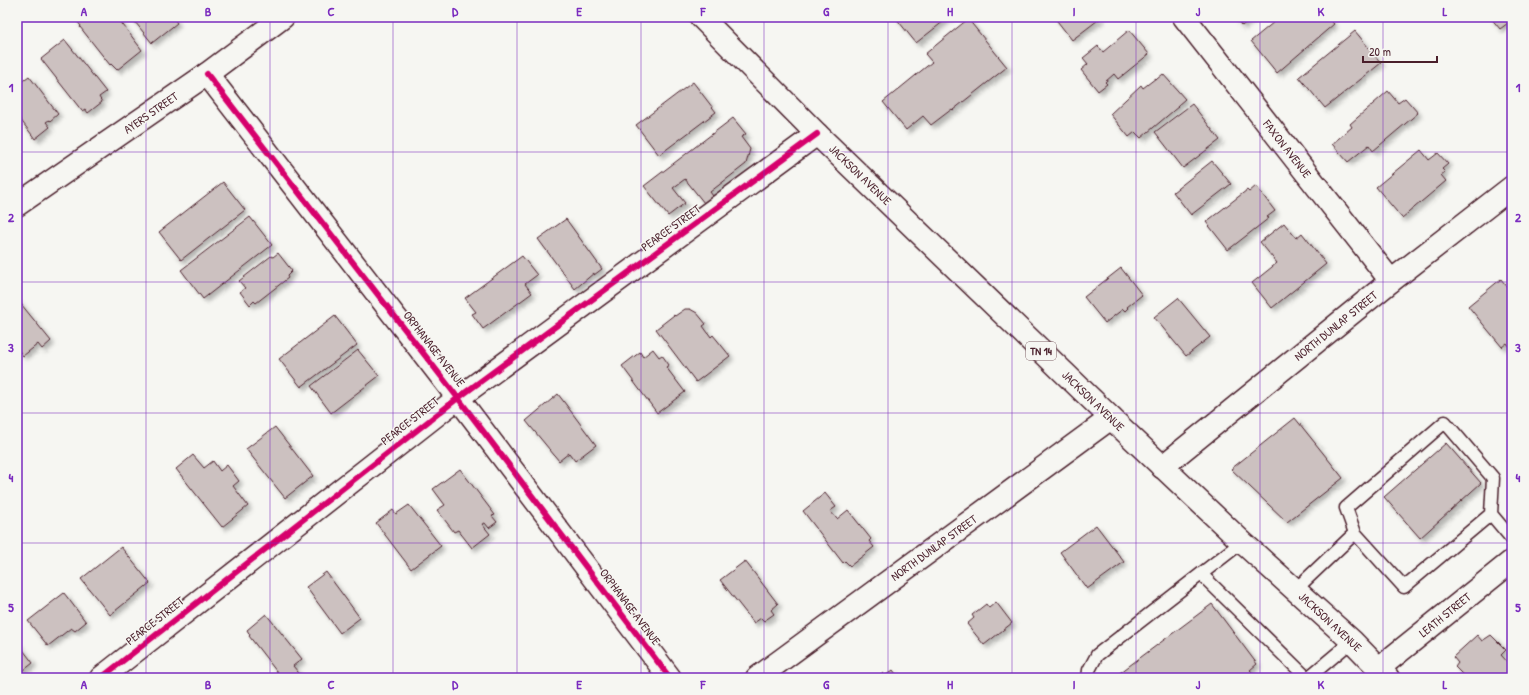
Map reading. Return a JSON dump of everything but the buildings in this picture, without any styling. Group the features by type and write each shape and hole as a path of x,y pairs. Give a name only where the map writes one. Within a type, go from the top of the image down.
{"street":[{"name":"AYERS STREET","path":"17,205 207,74 284,17"},
{"name":"JACKSON AVENUE","path":"701,17 817,134 1111,418 1242,542 1352,641 1383,673"},
{"name":"FAXON AVENUE","path":"1184,17 1391,281"},
{"name":"ORPHANAGE AVENUE","path":"207,74 458,398 670,678"},
{"name":"PEARCE STREET","path":"101,678 458,398 817,134"},
{"name":"NORTH DUNLAP STREET","path":"1162,467 1391,281 1512,187"},
{"name":"NORTH DUNLAP STREET","path":"757,678 1111,418"},
{"name":"LEATH STREET","path":"1383,673 1512,561"}],"lane":[{"path":"1445,422 1493,478 1490,514 1404,587 1355,533 1346,508 1445,422"},
{"path":"1490,514 1512,540"},
{"path":"1295,590 1355,533"},
{"path":"1088,678 1089,670 1097,655 1242,542"},
{"path":"1201,574 1308,678 1352,641"}],"cycle path":[{"path":"207,74 458,398 670,678"},
{"path":"101,678 458,398 817,134"}]}
